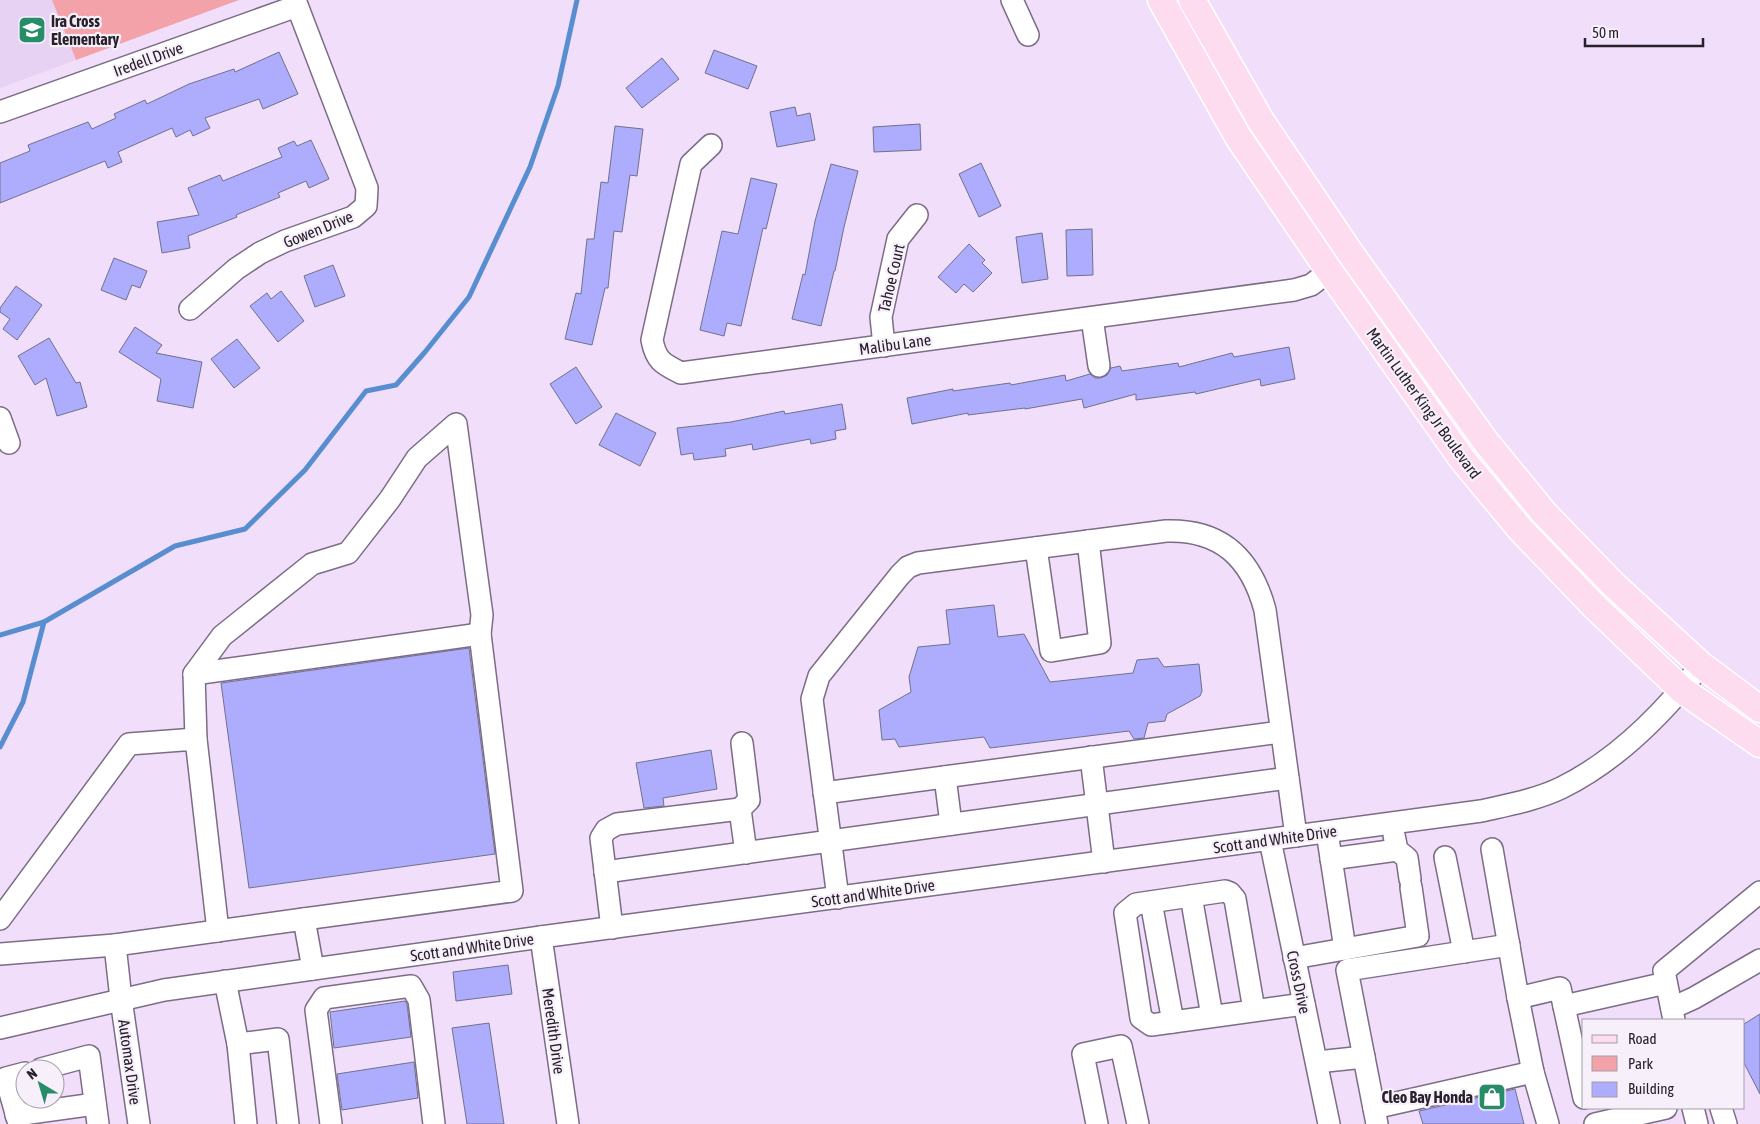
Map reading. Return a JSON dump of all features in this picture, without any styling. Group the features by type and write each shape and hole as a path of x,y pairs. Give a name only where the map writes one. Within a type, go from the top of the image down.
{"main road":[{"name":"Martin Luther King Jr Boulevard","path":"1161,0 1238,137 1330,272 1462,458 1520,528 1594,606 1682,690 1760,744"},
{"name":"Martin Luther King Jr Boulevard","path":"1192,0 1261,121 1351,254 1486,442 1545,514 1614,586 1701,665 1760,709"}],"street":[{"path":"1012,0 1028,35"},
{"name":"Iredell Drive","path":"0,112 296,3"},
{"name":"Gowen Drive","path":"190,309 236,269 260,253 285,241 353,217 366,206 367,188 296,3"},
{"name":"Malibu Lane","path":"711,145 691,164 652,340 655,353 664,364 681,373 1294,290 1312,285 1351,254"},
{"name":"Tahoe Court","path":"884,346 881,317 898,239 917,215"},
{"path":"1092,318 1099,366"},
{"path":"0,418 9,443"},
{"path":"0,954 115,945 218,931 304,919 512,891 480,634 482,615 456,424 417,458 390,499 348,553 312,564 222,636 194,674 196,739 218,931"},
{"path":"838,898 812,699 819,676 908,567 1036,548 1183,530 1202,533 1218,541 1235,554 1255,581 1263,602 1296,836"},
{"path":"1036,548 1052,651 1100,644 1088,541"},
{"path":"194,674 480,634"},
{"name":"Scott and White Drive","path":"0,1028 164,990 225,981 1480,811 1525,801 1560,788 1599,766 1634,739 1682,690 1701,665"},
{"path":"824,793 1281,732"},
{"path":"0,919 129,744 196,739"},
{"path":"612,928 601,838 606,830 616,824 740,809 749,800 742,743"},
{"path":"1091,757 1104,862"},
{"path":"945,777 952,824"},
{"path":"605,872 1288,778"},
{"path":"740,809 746,853"},
{"path":"1294,958 1418,936 1407,858 1397,850 1392,823"},
{"path":"1358,828 1362,854"},
{"path":"1327,832 1345,949"},
{"name":"Cross Drive","path":"1270,840 1330,1124"},
{"path":"1492,849 1533,1072 1548,1124"},
{"path":"1331,858 1397,850"},
{"path":"1445,857 1464,952"},
{"path":"1254,1010 1235,899 1230,893 1225,891 1136,904 1125,913 1141,1018 1151,1025 1304,1004"},
{"path":"1760,892 1664,971 1673,1014 1694,998 1760,960"},
{"path":"1191,896 1212,1016"},
{"path":"1151,902 1173,1022"},
{"path":"304,919 313,969"},
{"name":"Meredith Drive","path":"541,937 568,1124"},
{"name":"Automax Drive","path":"115,945 121,999 140,1124"},
{"path":"1509,945 1346,970 1376,1116 1533,1072"},
{"path":"225,981 238,1044 246,1124"},
{"path":"1564,1006 1666,983"},
{"path":"331,1124 316,1010 324,998 411,986 419,1000 434,1124"},
{"path":"1518,998 1560,988 1582,1089"},
{"path":"238,1044 278,1039 288,1124"},
{"path":"1097,1124 1083,1054 1121,1046 1138,1124"},
{"path":"15,1076 6,1078 17,1120 97,1114 89,1056 65,1062"},
{"path":"1317,1062 1364,1056"},
{"path":"1586,1109 1589,1124"},
{"path":"1595,1124 1662,1109"},
{"path":"1693,1109 1696,1124"},
{"path":"1721,1109 1726,1124"}],"shaded area":[{"name":"Ira Cross Elementary","path":"0,0 52,0 76,60 0,88"}],"green space":[{"path":"52,0 239,0 76,60"}],"building":[{"path":"714,50 757,66 748,89 705,73"},
{"path":"279,52 298,94 263,109 259,99 205,118 210,128 193,136 190,130 176,137 172,128 118,152 122,162 108,168 105,161 0,203 0,163 30,151 28,145 88,122 92,129 116,118 114,114 145,100 147,104 189,84 234,69 235,72"},
{"path":"662,58 679,79 642,108 626,88"},
{"path":"795,107 797,116 810,113 815,140 777,147 770,112"},
{"path":"920,124 921,150 874,152 873,127"},
{"path":"615,126 643,129 637,176 630,175 622,232 614,231 608,288 605,288 592,345 565,339 576,293 581,294 587,239 594,239 601,182 608,183"},
{"path":"311,140 329,179 309,188 306,181 278,193 280,197 236,215 237,217 188,236 190,248 162,253 157,222 199,215 188,188 220,175 223,181 282,157 278,148 294,141 297,146"},
{"path":"981,163 1001,206 979,217 959,174"},
{"path":"831,164 858,171 821,326 792,319 803,274 805,275 815,221"},
{"path":"751,178 777,184 766,229 763,228 741,326 727,323 724,336 700,330 722,231 738,234"},
{"path":"1092,229 1093,275 1067,276 1066,230"},
{"path":"1042,233 1048,279 1022,283 1016,237"},
{"path":"969,244 985,260 982,263 992,273 973,292 964,284 956,293 938,277"},
{"path":"114,258 147,271 140,288 132,285 126,300 101,290"},
{"path":"333,265 345,296 315,307 304,276"},
{"path":"16,286 42,305 17,340 3,329 10,319 0,312 0,308"},
{"path":"281,291 304,321 278,342 250,306 267,293 271,299"},
{"path":"135,327 162,345 156,353 202,362 193,408 157,401 161,379 119,352"},
{"path":"49,338 76,383 80,382 87,407 57,416 46,378 35,385 18,356"},
{"path":"237,339 260,368 234,388 211,359"},
{"path":"1289,347 1295,379 1261,386 1260,379 1196,394 1195,392 1136,400 1136,394 1084,408 1082,399 1025,409 968,415 968,413 912,424 907,398 953,389 953,391 1010,383 1011,385 1065,375 1066,381 1090,374 1095,378 1100,378 1107,375 1111,368 1120,366 1122,371 1178,363 1179,367 1232,353 1234,357"},
{"path":"576,367 602,407 576,424 550,384"},
{"path":"842,404 846,429 835,431 836,439 811,444 810,439 753,450 752,444 725,449 726,456 694,460 693,453 681,455 677,428 731,422 784,411 785,414"},
{"path":"616,413 656,433 640,466 599,445"},
{"path":"994,605 998,637 1024,634 1050,682 1133,673 1137,660 1158,658 1164,667 1199,664 1202,691 1200,696 1167,714 1165,721 1148,723 1144,738 1134,739 1129,731 990,748 984,737 899,747 895,739 882,740 879,710 911,692 909,677 918,647 950,644 946,610"},
{"path":"469,648 495,854 249,888 221,683"},
{"path":"711,750 717,789 663,798 664,806 644,808 636,763"},
{"path":"508,965 512,994 456,1001 453,972"},
{"path":"405,1001 411,1037 334,1048 330,1012"},
{"path":"1760,1014 1760,1094 1745,1065 1745,1023"},
{"path":"489,1023 504,1124 467,1124 452,1028"},
{"path":"414,1062 418,1098 342,1110 337,1074"},
{"name":"Cleo Bay Honda","path":"1515,1089 1524,1124 1423,1124 1419,1111"}],"waterway":[{"path":"0,747 23,702 44,622 175,546 245,529 305,470 366,391 396,385 469,297 530,167 558,86 577,0"},
{"path":"0,635 44,622"}],"place":[{"name":"Ira Cross Elementary","path":"32,30"},
{"name":"Cleo Bay Honda","path":"1492,1097"}]}
